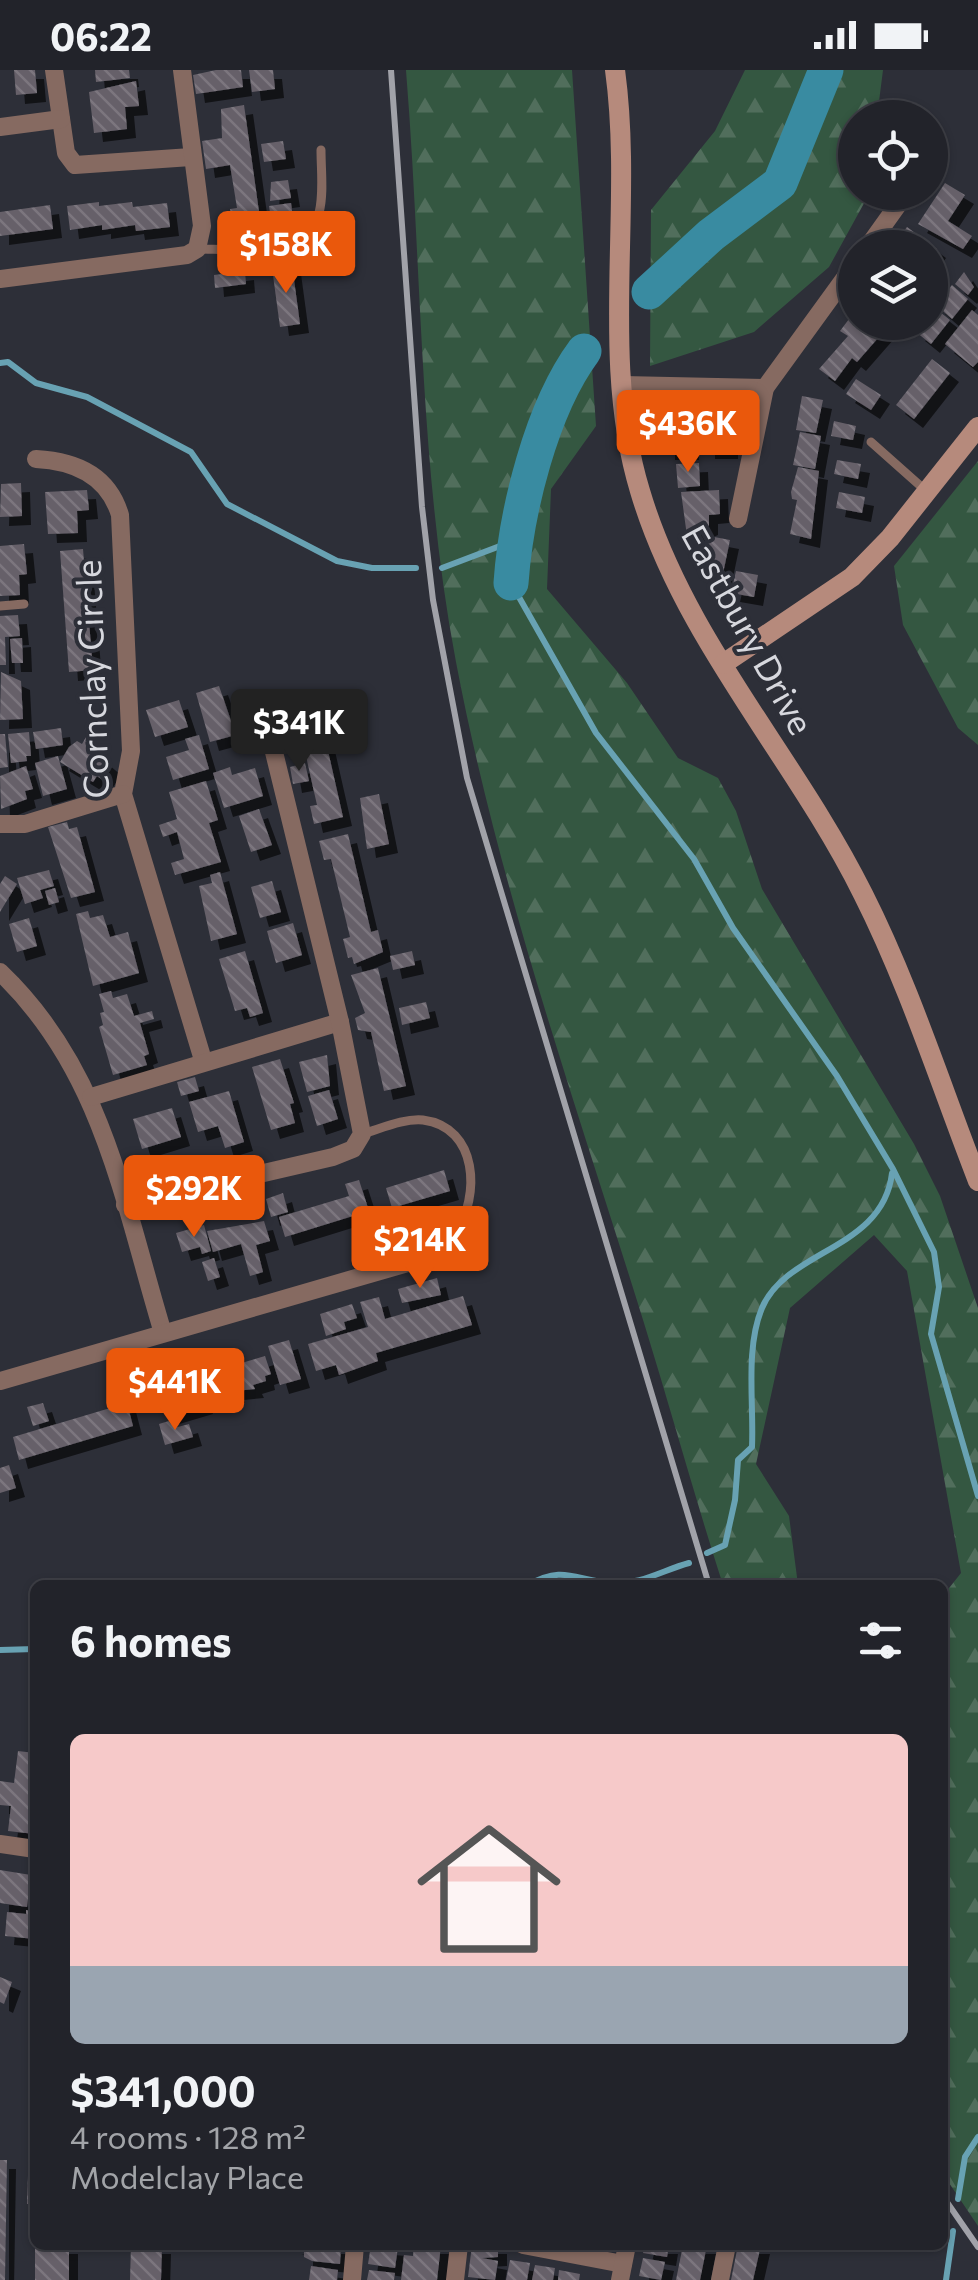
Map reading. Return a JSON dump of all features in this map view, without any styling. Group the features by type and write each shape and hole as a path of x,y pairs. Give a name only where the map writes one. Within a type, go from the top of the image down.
{"street":[{"path":"54,70 66,152 74,165 191,157"},
{"path":"0,279 187,255 197,248 202,226 182,70"},
{"name":"Eastbury Drive","path":"615,70 621,149 622,384 628,441 646,509 680,589 863,893 978,1181"},
{"path":"0,127 61,118"},
{"path":"738,520 765,388 838,287"},
{"path":"622,384 765,388"},
{"path":"723,664 852,577 978,427"},
{"name":"Cornclay Circle","path":"36,458 58,460 87,470 115,500 120,515 131,751 123,794 203,1060"},
{"path":"124,1205 333,1157 353,1149 362,1134 340,1022 262,703"},
{"path":"0,824 25,824 123,794"},
{"path":"0,972 37,1007 91,1097 162,1333"},
{"path":"91,1097 203,1060 340,1022"},
{"path":"0,1381 432,1256"},
{"path":"0,1844 30,1848"},
{"path":"352,2280 355,2250"},
{"path":"455,2280 458,2250"},
{"path":"542,2250 621,2272"},
{"path":"720,2280 726,2250"}],"lane":[{"path":"197,248 272,245 304,235 318,216 322,150"},
{"path":"872,442 926,492"},
{"path":"0,606 24,604"},
{"path":"362,1134 422,1120 442,1125 460,1140 468,1154 469,1200 454,1235 432,1256"}],"green space":[{"path":"406,70 572,70 596,426 551,489 547,589 627,683 678,758 718,778 736,811 762,889 914,1144 940,1196 978,1308 978,2226 948,2181 948,1589 961,1573 907,1271 874,1235 790,1308 756,1464 789,1516 797,1580 721,1580 516,913 474,746 456,662 435,515"},
{"path":"745,70 883,70 879,100 838,100 838,210 860,210 849,230 838,230 838,250 829,267 754,332 650,366 651,210 715,131"},
{"path":"978,461 978,745 958,728 903,625 894,566"}],"building":[{"path":"14,70 35,70 37,93 16,95"},
{"path":"95,70 129,70 130,78 96,82"},
{"path":"241,70 243,87 196,94 193,75"},
{"path":"249,70 273,70 275,89 252,92"},
{"path":"136,81 139,106 125,107 127,129 94,133 89,92"},
{"path":"244,105 262,233 252,235 251,227 233,229 230,209 237,208 230,165 206,169 202,141 222,138 221,109"},
{"path":"283,141 286,159 264,162 261,144"},
{"path":"288,180 291,198 270,201 271,182"},
{"path":"948,185 965,195 948,221 972,236 963,249 948,241 948,230 929,230 918,224 927,210 948,210"},
{"path":"99,202 99,206 132,202 133,207 167,203 170,227 136,231 135,225 102,230 102,225 70,230 67,206"},
{"path":"291,203 294,225 272,228 269,206"},
{"path":"50,205 53,229 0,236 0,212"},
{"path":"292,265 300,324 280,327 272,268"},
{"path":"245,271 246,284 215,288 214,275"},
{"path":"964,272 974,287 968,295 955,284"},
{"path":"952,285 968,299 952,319 948,316 948,290"},
{"path":"972,310 978,315 978,362 973,367 945,344"},
{"path":"844,340 876,340 857,362 852,358 835,381 819,369"},
{"path":"932,359 950,373 914,419 896,405"},
{"path":"856,379 881,395 871,410 846,394"},
{"path":"802,396 823,400 816,433 796,430"},
{"path":"834,421 856,426 853,440 831,436"},
{"path":"706,428 729,428 729,450 706,450"},
{"path":"666,429 689,429 690,451 666,451"},
{"path":"800,432 821,436 815,469 793,465"},
{"path":"837,460 861,464 858,479 834,474"},
{"path":"699,463 700,486 678,488 676,464"},
{"path":"798,467 819,471 811,539 790,534 797,500 792,499 791,492"},
{"path":"21,483 22,516 0,517 1,484"},
{"path":"87,490 89,510 77,511 78,533 48,534 45,492"},
{"path":"719,490 720,514 709,515 709,526 687,536 681,492"},
{"path":"839,492 865,497 862,513 836,508"},
{"path":"709,536 730,540 722,578 701,571"},
{"path":"24,544 27,574 19,575 20,595 0,596 0,546"},
{"path":"83,549 93,670 69,672 60,551"},
{"path":"736,571 758,575 754,597 731,593"},
{"path":"18,615 20,636 5,637 6,665 0,665 0,616"},
{"path":"22,638 23,663 12,663 10,639"},
{"path":"1,672 21,681 23,719 0,720"},
{"path":"219,686 236,735 210,742 196,693"},
{"path":"316,698 343,817 314,824 310,806 317,805 294,703"},
{"path":"179,700 188,727 155,737 146,710"},
{"path":"61,728 63,745 36,749 33,732"},
{"path":"29,732 31,756 26,756 27,761 11,763 8,734"},
{"path":"0,734 5,734 8,767 0,768"},
{"path":"199,735 209,769 173,780 166,757 189,750 185,739"},
{"path":"86,737 98,745 94,751 112,766 103,780 97,776 93,782 60,762 69,747 77,741 82,744"},
{"path":"58,756 67,789 43,796 35,763"},
{"path":"305,763 309,781 293,784 290,767"},
{"path":"26,766 33,789 25,791 27,799 1,809 0,776"},
{"path":"230,767 232,775 255,768 263,796 224,808 213,773"},
{"path":"206,781 218,820 209,823 221,862 175,875 171,863 184,859 177,832 163,837 159,825 177,819 169,792"},
{"path":"379,794 389,844 367,849 360,798"},
{"path":"259,809 272,845 251,852 239,816"},
{"path":"67,822 69,829 77,827 95,892 71,898 48,827"},
{"path":"348,834 371,932 378,930 383,952 354,964 352,957 348,958 343,939 350,937 331,859 324,860 319,841"},
{"path":"49,870 54,886 40,890 43,898 25,904 17,878"},
{"path":"220,872 237,934 211,941 199,886 212,883 210,875"},
{"path":"5,876 17,884 0,912 0,884"},
{"path":"272,881 281,912 260,918 251,887"},
{"path":"55,888 59,902 49,905 45,891"},
{"path":"88,911 90,918 103,915 110,937 128,932 139,973 93,986 76,914"},
{"path":"29,918 37,946 17,952 9,924"},
{"path":"293,923 302,955 276,963 267,931"},
{"path":"245,951 263,1013 250,1017 247,1008 235,1011 219,959"},
{"path":"412,951 415,965 393,970 390,956"},
{"path":"378,968 406,1086 384,1091 371,1032 358,1030 355,1018 365,1013 351,975"},
{"path":"111,991 113,998 127,994 134,1016 152,1011 154,1019 140,1023 149,1054 144,1056 147,1065 113,1075 99,1027 103,1025 100,1013 104,1012 99,994"},
{"path":"426,1002 430,1018 402,1025 399,1008"},
{"path":"327,1055 330,1086 307,1092 299,1062"},
{"path":"280,1059 294,1103 290,1104 295,1123 271,1130 252,1067"},
{"path":"195,1077 199,1091 181,1096 177,1082"},
{"path":"329,1090 338,1119 317,1126 308,1096"},
{"path":"229,1091 244,1142 225,1148 218,1126 198,1132 189,1102"},
{"path":"172,1108 181,1137 142,1149 133,1119"},
{"path":"444,1170 450,1191 392,1208 386,1188"},
{"path":"359,1180 369,1211 285,1237 279,1217 349,1196 345,1184"},
{"path":"283,1193 288,1212 271,1217 266,1199"},
{"path":"373,1218 380,1238 364,1243 357,1223"},
{"path":"264,1221 270,1241 256,1245 263,1272 250,1276 241,1244 213,1252 207,1231"},
{"path":"204,1225 211,1251 202,1254 200,1247 182,1252 176,1233"},
{"path":"214,1258 220,1277 208,1281 202,1262"},
{"path":"437,1278 441,1295 402,1303 398,1289"},
{"path":"463,1296 472,1325 376,1353 378,1361 339,1375 336,1365 316,1371 308,1344 368,1327 360,1302 379,1297 385,1319"},
{"path":"352,1304 357,1318 344,1322 346,1329 326,1336 320,1314"},
{"path":"289,1340 301,1379 280,1385 268,1346"},
{"path":"265,1356 271,1374 265,1376 266,1381 253,1385 255,1389 235,1391 236,1394 222,1398 214,1371"},
{"path":"196,1378 204,1405 167,1416 160,1394"},
{"path":"43,1403 49,1421 33,1426 27,1407"},
{"path":"127,1403 133,1426 19,1460 13,1437"},
{"path":"172,1420 174,1428 189,1424 193,1437 165,1445 159,1424"},
{"path":"9,1465 16,1488 0,1493 0,1468"},
{"path":"18,1751 30,1752 30,1833 8,1831 11,1806 0,1805 0,1781 14,1783"},
{"path":"0,1870 30,1875 27,1907 0,1903"},
{"path":"30,1910 30,1938 5,1936 7,1912 26,1914"},
{"path":"0,1977 12,1982 4,2004 0,2002"},
{"path":"29,2147 30,2147 30,2204"},
{"path":"0,2160 7,2160 5,2280 0,2280"},
{"path":"35,2250 69,2250 69,2280 35,2280"},
{"path":"131,2250 162,2250 161,2280 130,2280"},
{"path":"304,2250 341,2250 340,2264 304,2257"},
{"path":"370,2250 398,2250 395,2268 368,2264"},
{"path":"414,2250 440,2250 437,2280 401,2280 404,2255 413,2256"},
{"path":"471,2250 498,2250 498,2257 482,2258 498,2261 495,2280 468,2277"},
{"path":"644,2250 668,2250 667,2257 643,2253"},
{"path":"682,2250 706,2250 700,2280 676,2280"},
{"path":"737,2250 760,2250 753,2280 731,2280"},
{"path":"643,2258 665,2262 661,2280 639,2276"},
{"path":"510,2260 530,2263 527,2280 506,2280"},
{"path":"535,2265 555,2268 553,2280 532,2280"},
{"path":"311,2266 338,2270 337,2280 309,2280"},
{"path":"369,2270 395,2273 394,2280 367,2280"},
{"path":"559,2270 580,2274 579,2280 558,2280"}],"waterway":[{"path":"649,292 711,235 780,183 826,70"},
{"path":"511,583 518,525 533,462 555,402 584,351"},
{"path":"0,363 8,362 36,383 87,397 191,452 227,504 337,561 372,568 416,568"},
{"path":"442,568 516,540"},
{"path":"511,583 596,733 694,859 733,928 837,1076 893,1169 934,1252 939,1287 931,1334 978,1496"},
{"path":"707,1553 725,1545 735,1500 738,1460 752,1447 752,1358 762,1308 774,1288 792,1273 854,1234 871,1218 885,1198 892,1173"},
{"path":"639,1580 689,1563"},
{"path":"539,1580 561,1575 593,1580"},
{"path":"0,1650 30,1649"},
{"path":"958,2199 965,2157 978,2137"},
{"path":"946,2280 953,2231"}],"railway":[{"path":"391,70 422,507 433,600 467,778 708,1580"},
{"path":"948,2204 978,2247"}]}
